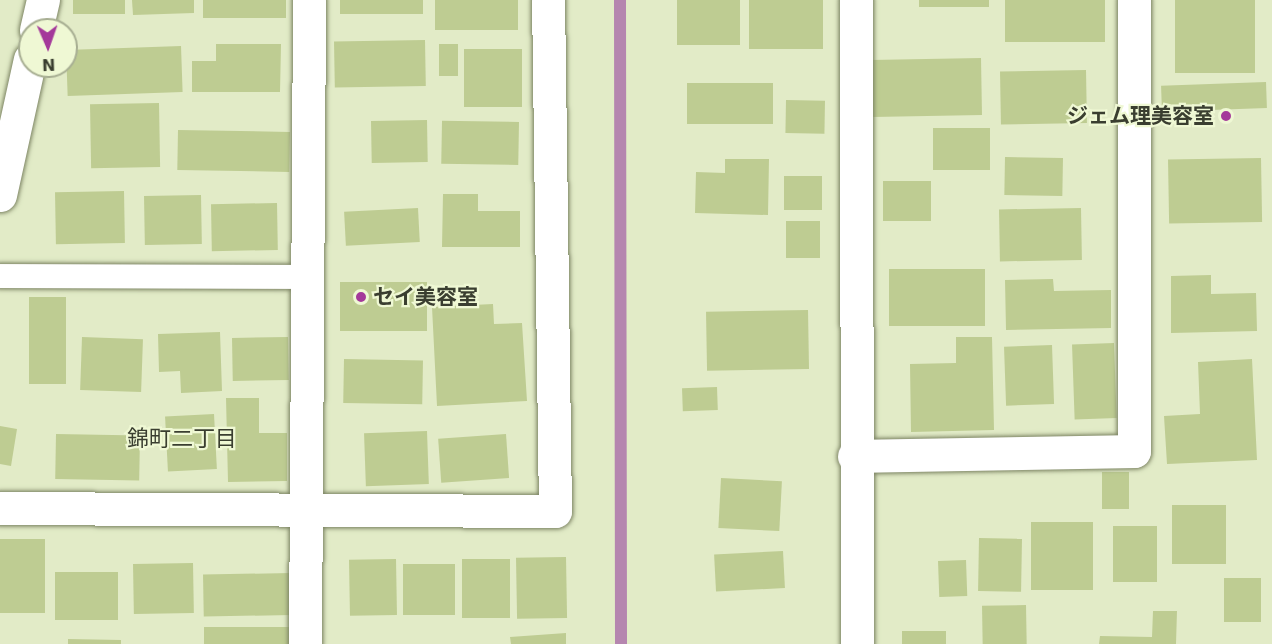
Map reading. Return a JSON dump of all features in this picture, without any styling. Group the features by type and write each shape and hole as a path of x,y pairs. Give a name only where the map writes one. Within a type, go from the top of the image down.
{"street":[{"path":"39,18 43,0"},
{"path":"305,644 309,0"},
{"path":"0,508 555,511 548,0"},
{"path":"856,0 854,456 857,644"},
{"path":"854,456 1134,451 1134,0"},
{"path":"0,195 26,78"}],"lane":[{"path":"0,276 306,277"}],"building":[{"path":"73,0 125,0 125,14 73,14"},
{"path":"132,0 194,0 194,13 133,15"},
{"path":"203,0 286,0 286,18 203,18"},
{"path":"340,0 423,0 423,14 340,14"},
{"path":"435,0 518,0 518,30 435,30"},
{"path":"677,0 740,0 740,45 677,45"},
{"path":"749,0 823,0 823,49 749,49"},
{"path":"919,0 989,0 989,7 919,7"},
{"path":"1005,0 1105,0 1105,42 1005,42"},
{"path":"1175,0 1255,0 1255,73 1175,73"},
{"path":"425,40 426,86 335,88 334,42"},
{"path":"216,44 281,44 280,92 192,92 192,61 216,61"},
{"path":"439,44 458,44 458,76 439,76"},
{"path":"181,46 183,92 68,96 67,78 78,78 78,50"},
{"path":"464,49 522,49 522,107 464,107"},
{"path":"981,58 982,115 872,117 871,60"},
{"path":"1086,70 1087,123 1001,124 1000,72"},
{"path":"1266,82 1267,108 1162,112 1161,86"},
{"path":"687,83 773,83 773,124 687,124"},
{"path":"786,100 825,101 824,134 785,133"},
{"path":"159,103 160,167 91,168 90,104"},
{"path":"427,120 428,162 372,163 371,121"},
{"path":"442,121 519,122 518,165 441,164"},
{"path":"933,128 990,128 990,170 933,170"},
{"path":"178,130 290,132 289,172 177,170"},
{"path":"1005,157 1063,158 1062,196 1004,195"},
{"path":"1261,158 1262,222 1169,224 1168,160"},
{"path":"725,159 769,159 768,215 695,213 696,172 725,173"},
{"path":"784,176 822,176 822,210 784,210"},
{"path":"883,181 931,181 931,221 883,221"},
{"path":"124,191 125,243 56,244 55,192"},
{"path":"443,194 478,194 478,211 520,211 520,247 442,247"},
{"path":"201,195 202,244 145,245 144,196"},
{"path":"277,203 278,250 212,251 211,204"},
{"path":"418,208 420,242 346,246 344,212"},
{"path":"1081,208 1082,260 1000,261 999,209"},
{"path":"786,221 820,221 820,258 786,258"},
{"path":"889,269 985,269 985,326 889,326"},
{"path":"1211,275 1211,294 1256,293 1257,331 1171,333 1171,276"},
{"path":"1053,279 1054,291 1111,290 1111,328 1006,330 1005,280"},
{"path":"340,282 427,282 427,331 340,331"},
{"path":"29,297 66,297 66,384 29,384"},
{"path":"493,304 494,324 522,323 527,401 437,406 432,307"},
{"path":"808,310 809,369 707,371 706,312"},
{"path":"220,332 222,391 181,393 180,371 159,372 158,334"},
{"path":"82,337 143,339 141,392 80,390"},
{"path":"288,337 289,380 233,381 232,338"},
{"path":"956,337 992,337 994,430 911,432 910,364 956,363"},
{"path":"1114,343 1117,418 1075,419 1072,344"},
{"path":"1052,345 1054,404 1006,406 1004,347"},
{"path":"344,359 423,360 422,404 343,403"},
{"path":"1252,359 1257,460 1167,464 1164,416 1200,414 1198,362"},
{"path":"717,387 718,410 683,411 682,388"},
{"path":"226,398 259,398 259,433 287,433 287,481 228,482"},
{"path":"214,414 217,469 168,471 165,417"},
{"path":"0,426 17,429 11,466 0,464"},
{"path":"427,431 429,484 366,486 364,433"},
{"path":"56,434 140,435 139,480 55,479"},
{"path":"506,434 509,478 441,483 438,439"},
{"path":"1102,472 1129,472 1129,509 1102,509"},
{"path":"721,478 782,481 779,531 718,528"},
{"path":"1172,505 1226,505 1226,564 1172,564"},
{"path":"1031,522 1093,522 1093,590 1031,590"},
{"path":"1113,526 1157,526 1157,582 1113,582"},
{"path":"979,538 1022,539 1021,592 978,591"},
{"path":"0,539 45,539 45,613 0,613"},
{"path":"783,551 785,588 716,592 714,555"},
{"path":"566,557 567,618 517,619 516,558"},
{"path":"396,559 397,615 350,616 349,560"},
{"path":"462,559 510,559 510,618 462,618"},
{"path":"966,560 967,596 939,597 938,561"},
{"path":"193,563 194,613 134,614 133,564"},
{"path":"403,564 455,564 455,615 403,615"},
{"path":"55,572 118,572 118,620 55,620"},
{"path":"291,573 292,615 204,617 203,575"},
{"path":"1224,578 1261,578 1261,622 1224,622"},
{"path":"1026,605 1027,644 983,644 982,606"},
{"path":"1153,611 1177,611 1176,644 1099,644 1100,636 1152,637"},
{"path":"204,627 292,627 292,644 204,644"},
{"path":"902,631 946,631 946,644 902,644"},
{"path":"566,633 566,644 511,644 510,637"},
{"path":"68,639 121,640 121,644 68,644"}],"waterway":[{"path":"620,0 621,644"}],"place":[{"name":"ジェム理美容室","path":"1226,116"},
{"name":"セイ美容室","path":"361,297"}],"district":[{"name":"錦町二丁目","path":"182,439"}]}
